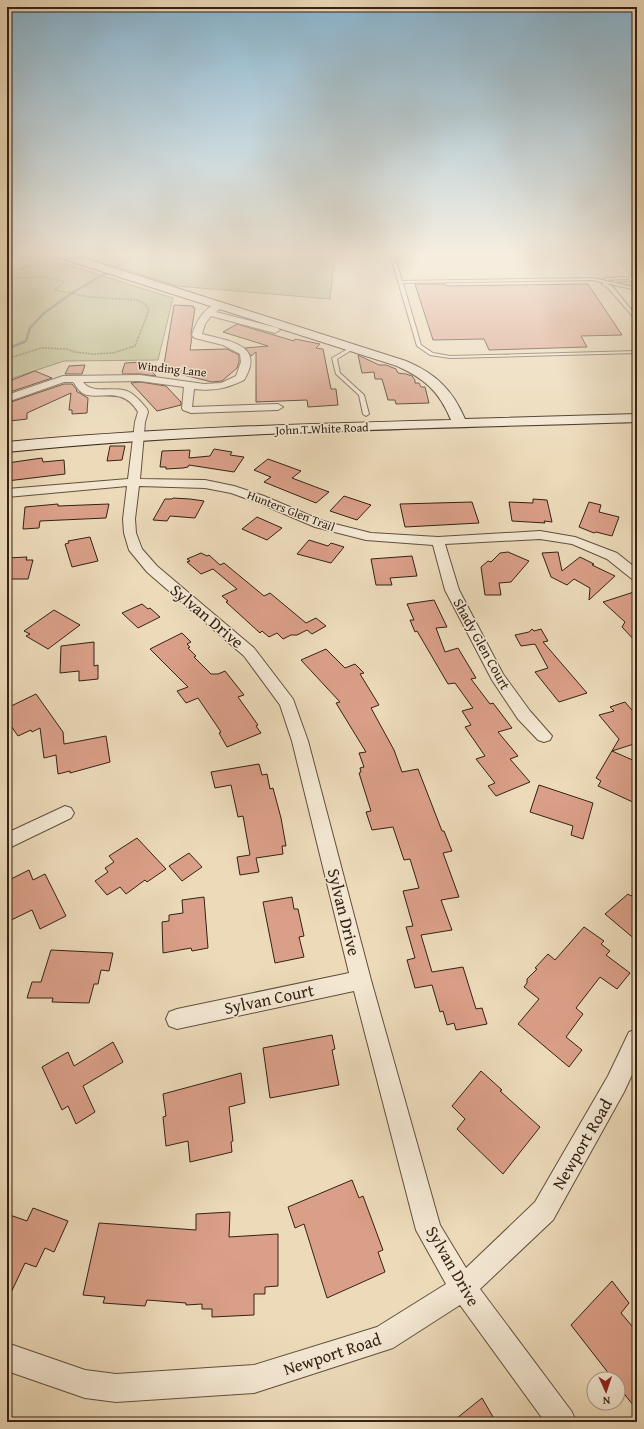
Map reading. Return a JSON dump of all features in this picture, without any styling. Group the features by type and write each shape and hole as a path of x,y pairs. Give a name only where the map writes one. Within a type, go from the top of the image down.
{"street":[{"name":"Winding Lane","path":"7,399 57,380 76,378 140,378 204,387 223,386 240,378 246,362 245,354 236,347 197,335 202,321"},
{"path":"242,321 275,330"},
{"path":"270,321 388,358 427,375 435,381 447,396 458,418"},
{"name":"Sylvan Drive","path":"76,378 83,389 90,392 116,392 127,395 142,409 143,412 139,426 129,519 130,533 136,550 152,569 249,652 287,703 300,741 361,980 430,1230 463,1288 562,1422"},
{"path":"189,386 187,408 190,410 278,407"},
{"name":"John T White Road","path":"171,421 366,414 458,418 637,406"},
{"name":"John T White Road","path":"7,447 80,440 139,426 458,418 637,418"},
{"name":"Hunters Glen Trail","path":"7,493 134,482 205,484 234,490 260,499 319,524 350,533 371,537 438,541 540,535 575,541 612,556 637,576"},
{"name":"Shady Glen Court","path":"438,541 452,590 497,676 524,715 544,736"},
{"path":"7,841 65,813"},
{"name":"Sylvan Court","path":"177,1019 361,980"},
{"name":"Newport Road","path":"7,1357 85,1384 116,1388 254,1379 383,1338 463,1288 544,1211 616,1084 637,1040"}],"lane":[{"path":"411,321 419,346 432,354 450,356 637,352"},
{"path":"353,347 334,358 338,373 361,395 366,414"}],"path":[{"path":"7,359 41,348 68,349 75,352 92,354 113,353 135,346 145,321"}],"green space":[{"path":"7,321 168,321 158,360 64,361 7,380"}],"building":[{"path":"171,321 193,321 190,350 227,349 239,355 237,368 222,381 212,382 163,370"},
{"path":"427,321 612,321 622,335 581,336 587,347 489,350 484,339 433,340"},
{"path":"237,324 294,341 295,339 320,344 316,348 323,349 331,389 336,389 338,405 308,407 307,400 256,402 256,352 251,356 245,348 268,346 223,332"},
{"path":"358,355 379,365 386,365 396,369 398,373 412,376 415,383 419,383 421,387 425,387 429,403 396,404 395,400 388,400 382,379 375,379 374,372 362,373"},
{"path":"143,362 156,376 123,374 122,372 125,363"},
{"path":"85,365 82,374 65,374 69,366"},
{"path":"35,371 52,378 7,393 7,382"},
{"path":"140,382 166,386 181,402 181,405 157,411 131,383"},
{"path":"64,384 72,384 77,390 76,391 88,398 87,413 72,414 72,410 69,410 71,393 27,413 27,419 10,421 8,403"},
{"path":"110,446 125,446 122,460 107,461"},
{"path":"214,449 232,452 230,455 244,457 234,472 189,465 188,467 183,468 166,469 166,467 160,467 162,451 190,450 189,458 210,456"},
{"path":"42,458 43,462 64,460 65,474 7,481 7,463"},
{"path":"268,459 301,471 292,478 329,492 316,503 264,482 271,477 254,470"},
{"path":"344,496 371,505 357,520 330,511"},
{"path":"173,498 204,501 195,518 170,516 167,521 153,520 165,499"},
{"path":"533,499 547,500 552,522 512,521 509,502 533,503"},
{"path":"472,502 479,523 405,527 400,504"},
{"path":"589,502 601,505 599,512 619,517 612,536 596,532 594,533 579,527"},
{"path":"58,504 58,506 109,504 106,518 40,521 39,528 23,529 25,507"},
{"path":"257,517 282,528 267,540 242,529"},
{"path":"90,537 98,561 72,567 65,544 69,543 68,541"},
{"path":"309,540 328,546 331,543 344,547 331,563 297,554"},
{"path":"508,552 529,561 511,582 499,583 501,595 485,595 481,567 488,561 491,562 500,553"},
{"path":"558,552 562,571 580,557 594,564 592,565 615,576 589,600 590,588 574,579 567,585 551,577 542,553"},
{"path":"201,553 207,556 209,555 220,565 224,563 264,596 270,593 306,623 316,618 326,626 312,634 307,630 283,639 277,633 269,637 262,631 260,633 226,602 228,601 222,596 237,589 213,569 201,574 187,562 190,561 187,559"},
{"path":"412,556 417,576 390,578 392,585 376,585 371,559"},
{"path":"27,557 26,560 33,560 28,579 7,579 7,558"},
{"path":"637,591 637,643 622,627 625,622 603,602"},
{"path":"434,600 447,627 436,628 445,652 458,648 476,678 471,679 490,704 493,703 512,728 498,732 518,756 510,759 530,782 496,796 488,786 495,783 476,759 485,756 465,727 471,725 462,711 473,708 455,683 448,684 417,631 415,632 410,620 414,620 407,604"},
{"path":"142,604 148,609 150,608 160,617 138,628 122,613"},
{"path":"54,610 80,625 48,649 26,636 30,634 24,631"},
{"path":"532,629 534,631 541,629 548,641 543,642 587,693 559,702 535,672 548,668 535,644 521,646 515,635 529,632"},
{"path":"182,633 191,642 187,644 190,647 188,648 196,656 194,657 211,674 218,674 225,671 244,695 238,697 258,725 256,726 261,733 227,747 219,733 221,732 198,698 186,703 177,691 188,687 150,649"},
{"path":"94,642 94,666 98,665 98,679 79,681 79,671 60,673 61,646"},
{"path":"326,649 345,668 355,664 364,673 360,674 379,705 371,708 394,750 402,772 418,769 442,831 444,831 452,851 443,853 459,897 441,900 452,930 421,935 432,972 463,967 476,1009 482,1008 487,1024 456,1030 454,1023 447,1025 443,1011 440,1012 432,985 415,988 407,960 415,958 406,927 413,926 403,891 419,888 410,859 404,860 393,827 372,830 366,812 371,811 359,773 361,772 360,768 364,767 359,753 366,752 336,703 340,702 301,660"},
{"path":"36,694 63,732 64,744 106,736 110,762 70,773 70,771 58,774 56,755 44,758 40,728 18,736 7,720 7,708"},
{"path":"625,702 637,716 637,743 612,751 637,762 637,804 598,786 601,781 596,778 619,739 599,715 614,711 610,707"},
{"path":"259,764 262,775 267,774 270,789 273,788 281,818 286,846 282,846 283,854 256,858 259,872 240,875 237,857 250,855 243,816 238,817 231,785 215,788 211,772"},
{"path":"539,785 593,803 583,839 571,835 573,826 530,812"},
{"path":"137,838 166,869 147,882 145,880 126,894 120,887 107,895 95,881 108,872 105,868 114,862 109,856"},
{"path":"189,853 202,867 182,881 169,866"},
{"path":"29,870 33,880 45,874 66,916 40,929 32,910 7,922 7,881"},
{"path":"637,890 637,941 605,914 628,894 631,896"},
{"path":"204,897 208,948 192,951 191,948 163,953 162,922 169,921 169,915 183,913 182,900"},
{"path":"292,897 294,909 298,909 304,936 299,937 304,957 275,963 263,902"},
{"path":"584,927 604,941 601,944 610,951 606,955 630,973 617,989 600,977 576,1008 583,1014 566,1037 582,1050 569,1067 518,1024 539,999 524,987 527,983 527,979 537,969 535,968 548,954 555,960"},
{"path":"51,950 113,953 109,971 101,970 98,984 94,984 89,1003 52,1002 53,998 27,998 32,982 41,982"},
{"path":"332,1035 335,1049 332,1050 339,1085 270,1098 263,1048"},
{"path":"113,1042 123,1062 83,1086 95,1112 76,1124 68,1106 62,1110 42,1067 68,1052 74,1066"},
{"path":"481,1071 502,1090 500,1091 540,1127 503,1174 457,1129 465,1119 452,1106"},
{"path":"241,1073 245,1103 229,1107 233,1141 231,1142 232,1152 190,1162 188,1141 166,1146 163,1117 166,1116 163,1094"},
{"path":"352,1180 359,1198 363,1196 383,1250 378,1252 385,1272 327,1298 304,1224 295,1228 288,1207"},
{"path":"33,1208 68,1221 54,1252 45,1248 36,1267 25,1263 7,1301 7,1214 27,1221"},
{"path":"230,1212 229,1237 278,1234 278,1286 265,1287 265,1294 254,1294 254,1315 212,1317 212,1309 202,1309 202,1304 186,1305 186,1303 147,1300 145,1306 103,1303 105,1297 83,1295 99,1223 196,1230 196,1214"},
{"path":"612,1281 629,1303 621,1313 637,1332 637,1410 626,1396 626,1371 607,1371 571,1325"},
{"path":"482,1398 496,1422 452,1422"}],"waterway":[{"path":"7,349 26,341 30,328 37,321"}]}
